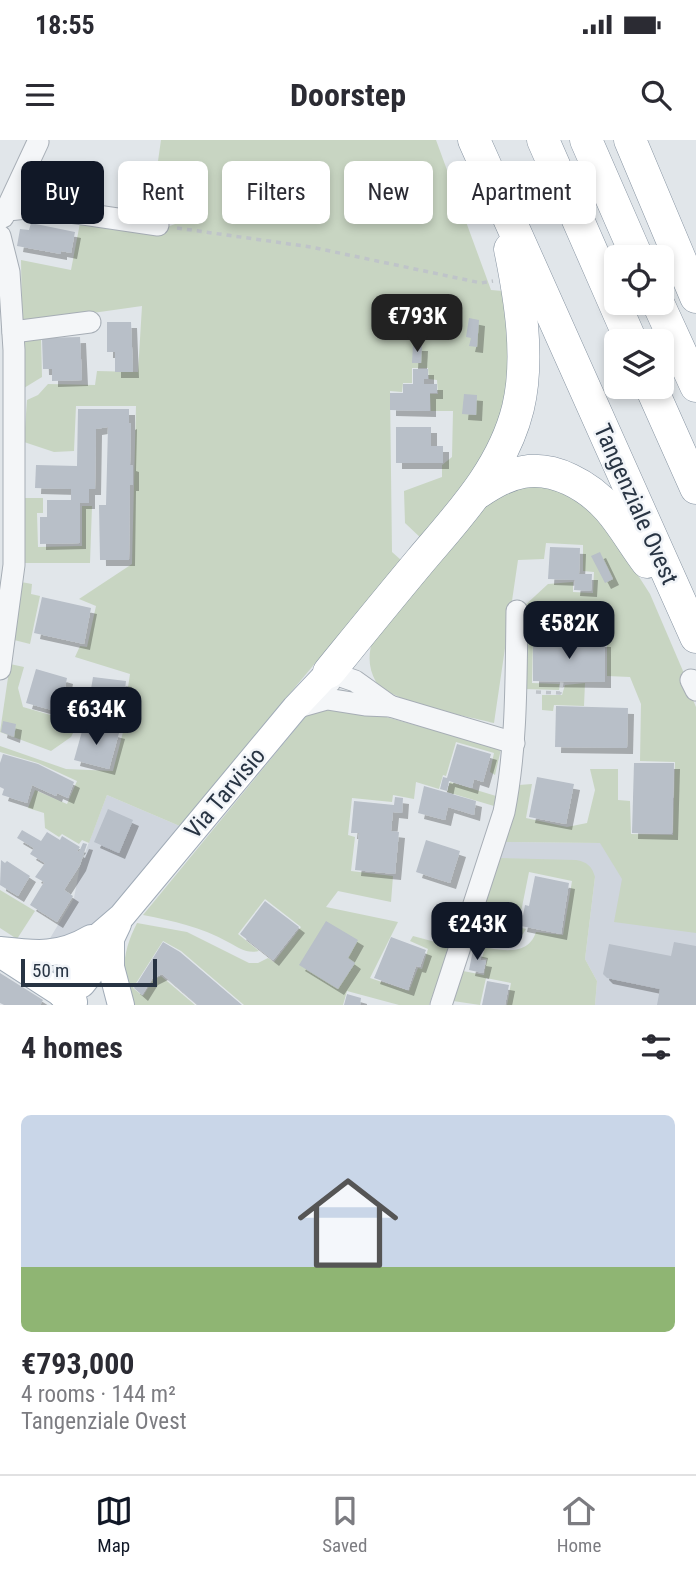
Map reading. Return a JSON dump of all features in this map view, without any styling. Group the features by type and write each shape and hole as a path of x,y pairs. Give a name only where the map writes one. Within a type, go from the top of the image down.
{"highway":[{"name":"Tangenziale Ovest","path":"474,140 484,161"},
{"path":"543,140 626,329"},
{"path":"586,140 632,245"},
{"path":"630,140 696,297"},
{"path":"334,685 363,630 478,492 500,456 511,431 519,405 523,340 507,224"},
{"name":"Tangenziale Ovest","path":"513,224 696,637"},
{"path":"663,315 696,386"},
{"path":"656,399 696,488"},
{"path":"478,492 504,477 526,471 545,472 575,482 610,509 683,609"}],"main road":[{"name":"Via Tarvisio","path":"70,1000 102,960 112,929 295,708 334,685"},
{"name":"Via Tarvisio","path":"0,952 61,953 112,929"},
{"path":"112,929 111,967 121,1005"},
{"path":"0,952 70,1000"}],"street":[{"path":"4,220 38,142"},
{"path":"4,220 36,207 158,225"},
{"path":"0,669 6,592 14,565 13,331 2,246"},
{"path":"13,331 90,322"},
{"path":"441,1005 504,812 514,743 517,611"},
{"path":"363,630 359,656 361,674 370,690"},
{"path":"334,685 355,681 390,706"},
{"path":"334,685 365,705 390,706 514,743"}],"path":[{"path":"158,225 311,247 481,283 516,278"},
{"path":"516,691 560,692 562,681"}],"shaded area":[{"path":"107,795 182,827 105,916 91,926 49,940 74,898 80,866"},
{"path":"504,842 696,844 696,1005 595,1005 597,981 585,959 595,877 498,858"}],"green space":[{"path":"161,140 436,140 447,170 447,224 467,224 491,290 503,291 514,344 495,449 424,541 405,523 404,491 442,477 442,465 452,457 453,411 431,411 430,394 438,394 437,380 429,379 428,368 412,368 412,383 403,383 402,392 390,391 392,552 401,560 182,827 107,795 89,843 82,840 79,844 62,834 59,837 45,828 44,813 28,808 35,790 67,804 77,781 38,763 0,752 0,746 66,769 113,771 123,732 91,722 95,702 126,701 130,674 75,657 80,646 87,647 96,606 79,599 132,564 136,406 76,406 74,451 54,452 24,442 27,400 38,395 48,384 95,385 97,371 138,372 142,306 22,323 21,260 71,270 80,224 146,234 175,224 208,224 208,161 158,161"},
{"path":"41,336 42,377 24,388 23,341"},
{"path":"528,482 589,499 650,594 686,678 684,679 696,707 696,933 614,922 622,879 600,843 504,842 516,806 519,785 532,784 526,818 567,827 587,823 595,790 590,769 618,769 618,800 630,801 631,834 673,835 675,762 640,761 641,704 630,677 607,676 607,641 533,639 532,683 560,684 559,690 524,689 522,608 548,584 573,582 573,592 593,593 594,572 583,571 583,545 546,543 544,559 518,560 494,723 396,696 384,689 373,677 370,650 373,639 486,502"},
{"path":"25,498 43,498 43,513 37,513 38,547 82,546 82,506 92,506 90,563 21,563"},
{"path":"21,582 32,584 31,594 40,596 30,644 14,640"},
{"path":"10,664 24,667 18,688 23,707 78,723 71,737 51,751 0,732"},
{"path":"585,683 584,706 554,705 553,711 542,710 542,695 562,695 565,685"},
{"path":"325,708 361,710 501,749 495,775 490,772 494,753 456,742 446,776 443,775 439,789 416,782 414,799 393,795 392,802 352,798 348,835 355,837 351,871 393,876 391,902 338,891 326,907 398,922 370,978 409,991 418,968 422,969 428,949 410,941 413,936 450,946 429,1005 399,1005 347,991 343,1005 244,1005 181,951 163,941 133,988 143,996 153,980 161,976 195,1005 132,1005 125,984 124,964 128,943 137,923 187,932 249,963 258,963 268,958 274,962 301,927 265,899 238,934 259,951 251,952 197,928 143,915 307,715"},
{"path":"450,782 496,796 494,806 447,792"},
{"path":"498,858 576,860 591,867 595,877 585,959 597,981 595,1005 507,1005 511,983 486,978 480,1005 453,1001 463,971 484,975 487,959 482,958 484,951 470,948 471,945 509,950 525,946 532,941 536,932 563,935 572,881 529,872 518,927 526,929 523,934 512,939 475,932"},
{"path":"0,890 35,911 17,939 0,928"}],"building":[{"path":"31,224 36,224 75,232 71,253 61,251 61,254 17,246 20,229 29,230"},
{"path":"469,318 479,320 477,347 469,346 471,338 466,337"},
{"path":"107,322 131,322 133,372 115,372 115,352 107,352"},
{"path":"80,337 82,380 52,381 52,369 43,369 42,338"},
{"path":"413,345 422,345 421,363 412,363"},
{"path":"413,369 428,369 428,379 424,379 424,384 437,384 437,393 430,393 430,411 390,410 390,393 403,393 403,384 413,384"},
{"path":"464,394 477,395 476,415 462,414"},
{"path":"78,409 129,409 133,485 130,485 129,560 100,560 99,505 106,505 108,427 96,429 95,489 89,489 89,503 80,503 80,543 40,544 40,517 47,517 47,500 71,500 71,489 35,488 36,465 77,466"},
{"path":"396,427 431,427 431,446 443,446 443,463 396,463"},
{"path":"550,547 580,548 579,574 592,574 591,591 574,590 575,580 548,579"},
{"path":"600,552 613,579 605,583 591,556"},
{"path":"42,597 91,608 84,644 34,633"},
{"path":"533,640 605,641 605,682 533,681"},
{"path":"36,669 67,678 64,693 81,698 75,721 58,716 59,712 26,703"},
{"path":"93,677 126,681 124,698 94,692 90,711 82,710 87,688 91,689"},
{"path":"556,706 628,708 627,748 555,747"},
{"path":"3,721 16,724 14,737 1,732"},
{"path":"84,724 119,733 109,769 74,760"},
{"path":"457,744 491,754 483,782 474,779 472,788 449,781 447,791 440,789 443,777 447,778"},
{"path":"3,754 38,764 74,782 68,798 57,793 56,796 32,785 27,803 2,795 4,789 0,787 0,763"},
{"path":"634,763 674,763 672,834 632,833"},
{"path":"537,777 574,784 566,824 529,817"},
{"path":"424,786 476,801 474,815 448,807 445,820 418,813"},
{"path":"395,797 403,798 402,813 393,812 391,831 399,832 395,874 355,870 359,833 351,833 354,801 394,805"},
{"path":"108,809 133,820 119,853 94,842"},
{"path":"22,830 41,841 47,832 60,840 62,836 80,847 77,851 79,852 83,843 87,844 80,865 64,890 73,896 57,922 30,905 44,882 35,877 45,863 30,854 34,848 17,838"},
{"path":"426,840 460,851 450,883 416,872"},
{"path":"1,860 30,876 18,896 0,885"},
{"path":"535,876 569,883 561,934 521,926 525,905 529,906"},
{"path":"265,901 299,927 273,960 240,934"},
{"path":"326,921 358,940 348,958 355,963 338,989 299,965"},
{"path":"391,937 426,950 420,967 416,966 408,990 374,978"},
{"path":"163,942 180,952 242,1005 198,1005 162,974 152,979 142,995 134,988"},
{"path":"674,942 696,946 696,1005 657,1005 660,989 607,978 603,974 609,944 671,956"},
{"path":"473,950 482,952 480,960 486,961 483,973 469,970"},
{"path":"0,973 43,1000 40,1005 0,1003"},
{"path":"487,981 509,985 505,1005 482,1005"},
{"path":"347,994 361,998 360,1005 344,1005"}]}
